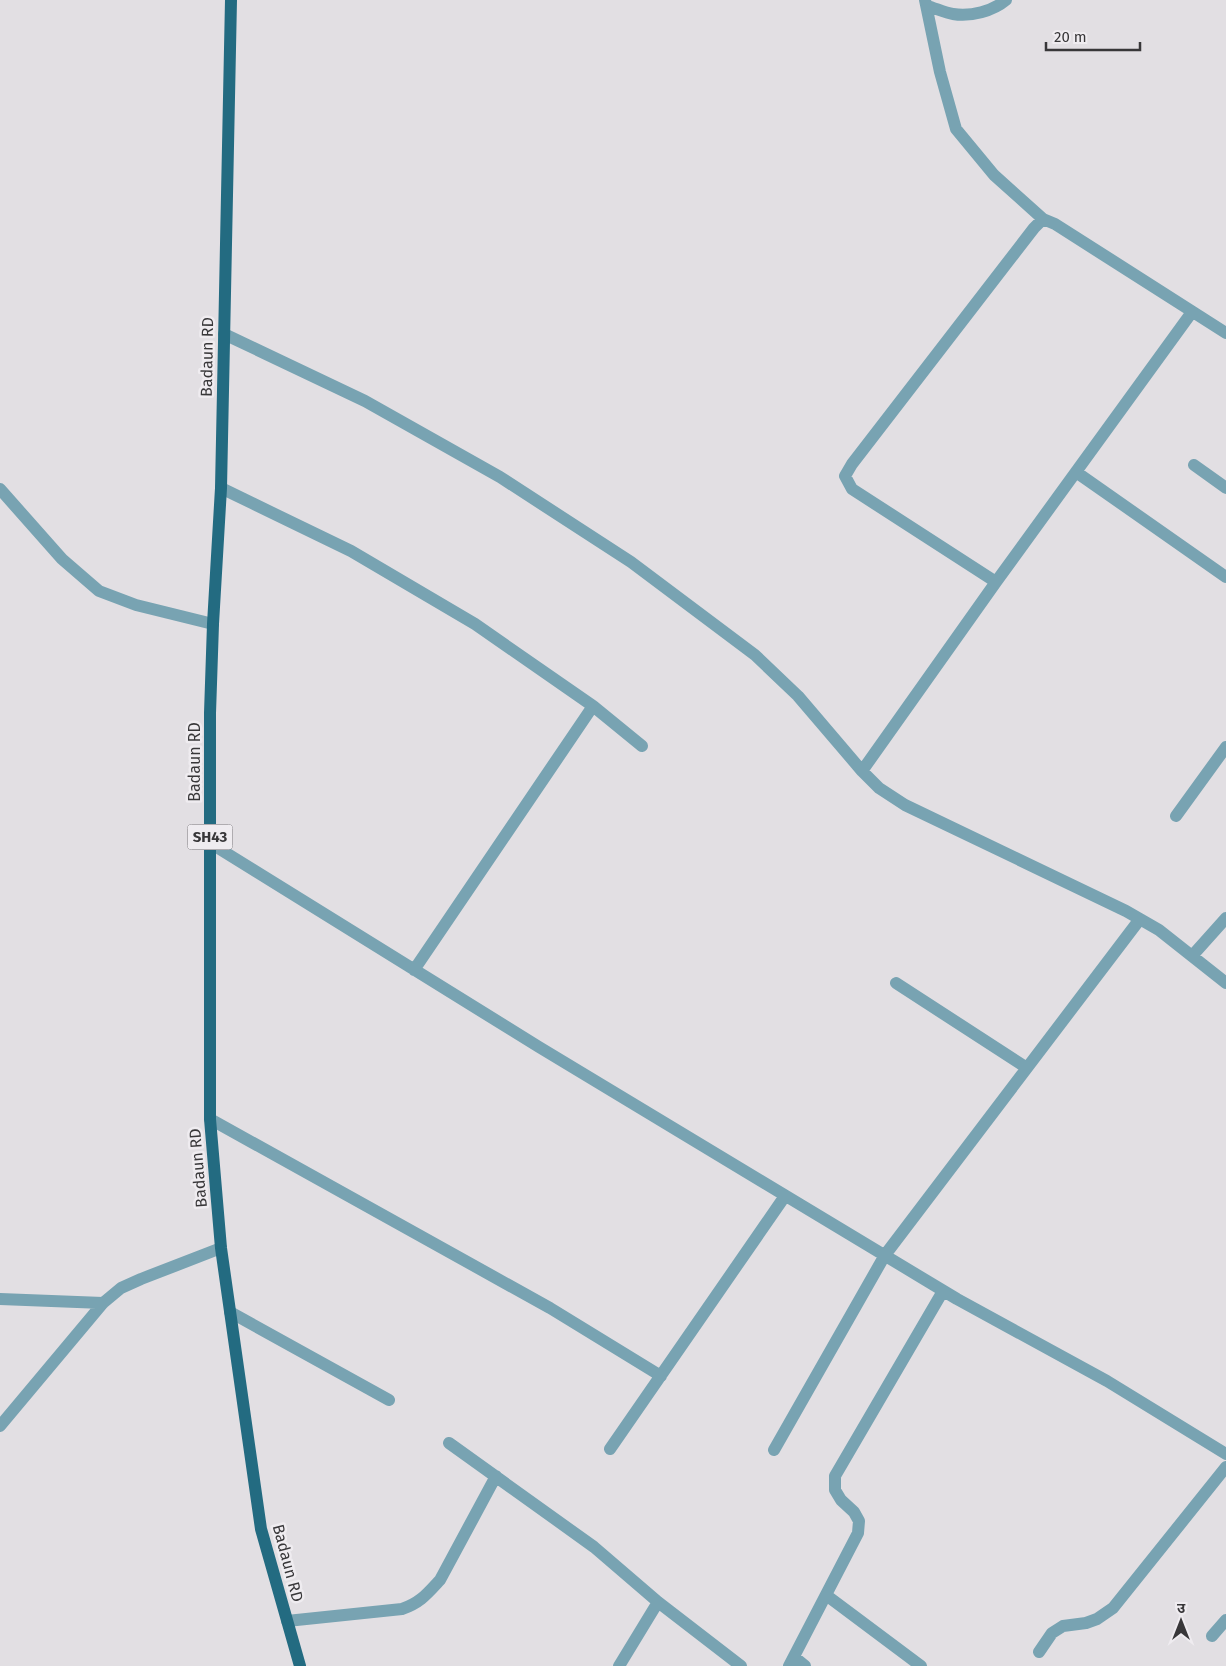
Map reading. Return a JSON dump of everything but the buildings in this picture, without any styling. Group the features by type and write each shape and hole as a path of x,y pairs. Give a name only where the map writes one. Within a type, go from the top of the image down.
{"main road":[{"name":"Badaun RD","path":"231,0 221,488 210,714 210,1119 221,1248 261,1529 300,1666"}],"street":[{"path":"926,3 953,14 977,13 1000,5 1006,0"},
{"path":"926,3 940,72 956,129 994,175 1042,220 1055,224 1226,333"},
{"path":"996,582 852,489 845,476 852,464 1042,220"},
{"path":"862,772 996,582 1192,312"},
{"path":"224,334 365,401 483,468 631,562 755,656 798,696 862,772 879,788 905,805 1140,919 1159,930 1226,983"},
{"path":"1194,465 1226,488"},
{"path":"1076,472 1226,577"},
{"path":"221,488 351,551 475,624 593,706 642,746"},
{"path":"0,489 62,559 99,591 136,605 213,624"},
{"path":"414,970 593,706"},
{"path":"1176,816 1226,747"},
{"path":"210,843 540,1048 785,1196 943,1291 1107,1381 1226,1454"},
{"path":"1192,956 1226,918"},
{"path":"774,1450 885,1255 1140,919"},
{"path":"896,983 1027,1068"},
{"path":"210,1119 550,1308 661,1376"},
{"path":"610,1449 785,1196"},
{"path":"0,1426 103,1303 121,1288 221,1248"},
{"path":"805,1666 792,1662 858,1533 859,1521 854,1512 841,1500 835,1490 835,1476 943,1291"},
{"path":"0,1299 103,1303"},
{"path":"230,1312 389,1400"},
{"path":"449,1442 594,1547 658,1602 741,1666"},
{"path":"1039,1652 1052,1633 1063,1626 1092,1621 1112,1608 1226,1467"},
{"path":"287,1621 402,1609 416,1605 440,1580 496,1476"},
{"path":"826,1595 921,1666"},
{"path":"619,1666 658,1602"},
{"path":"1212,1636 1226,1620"}]}
